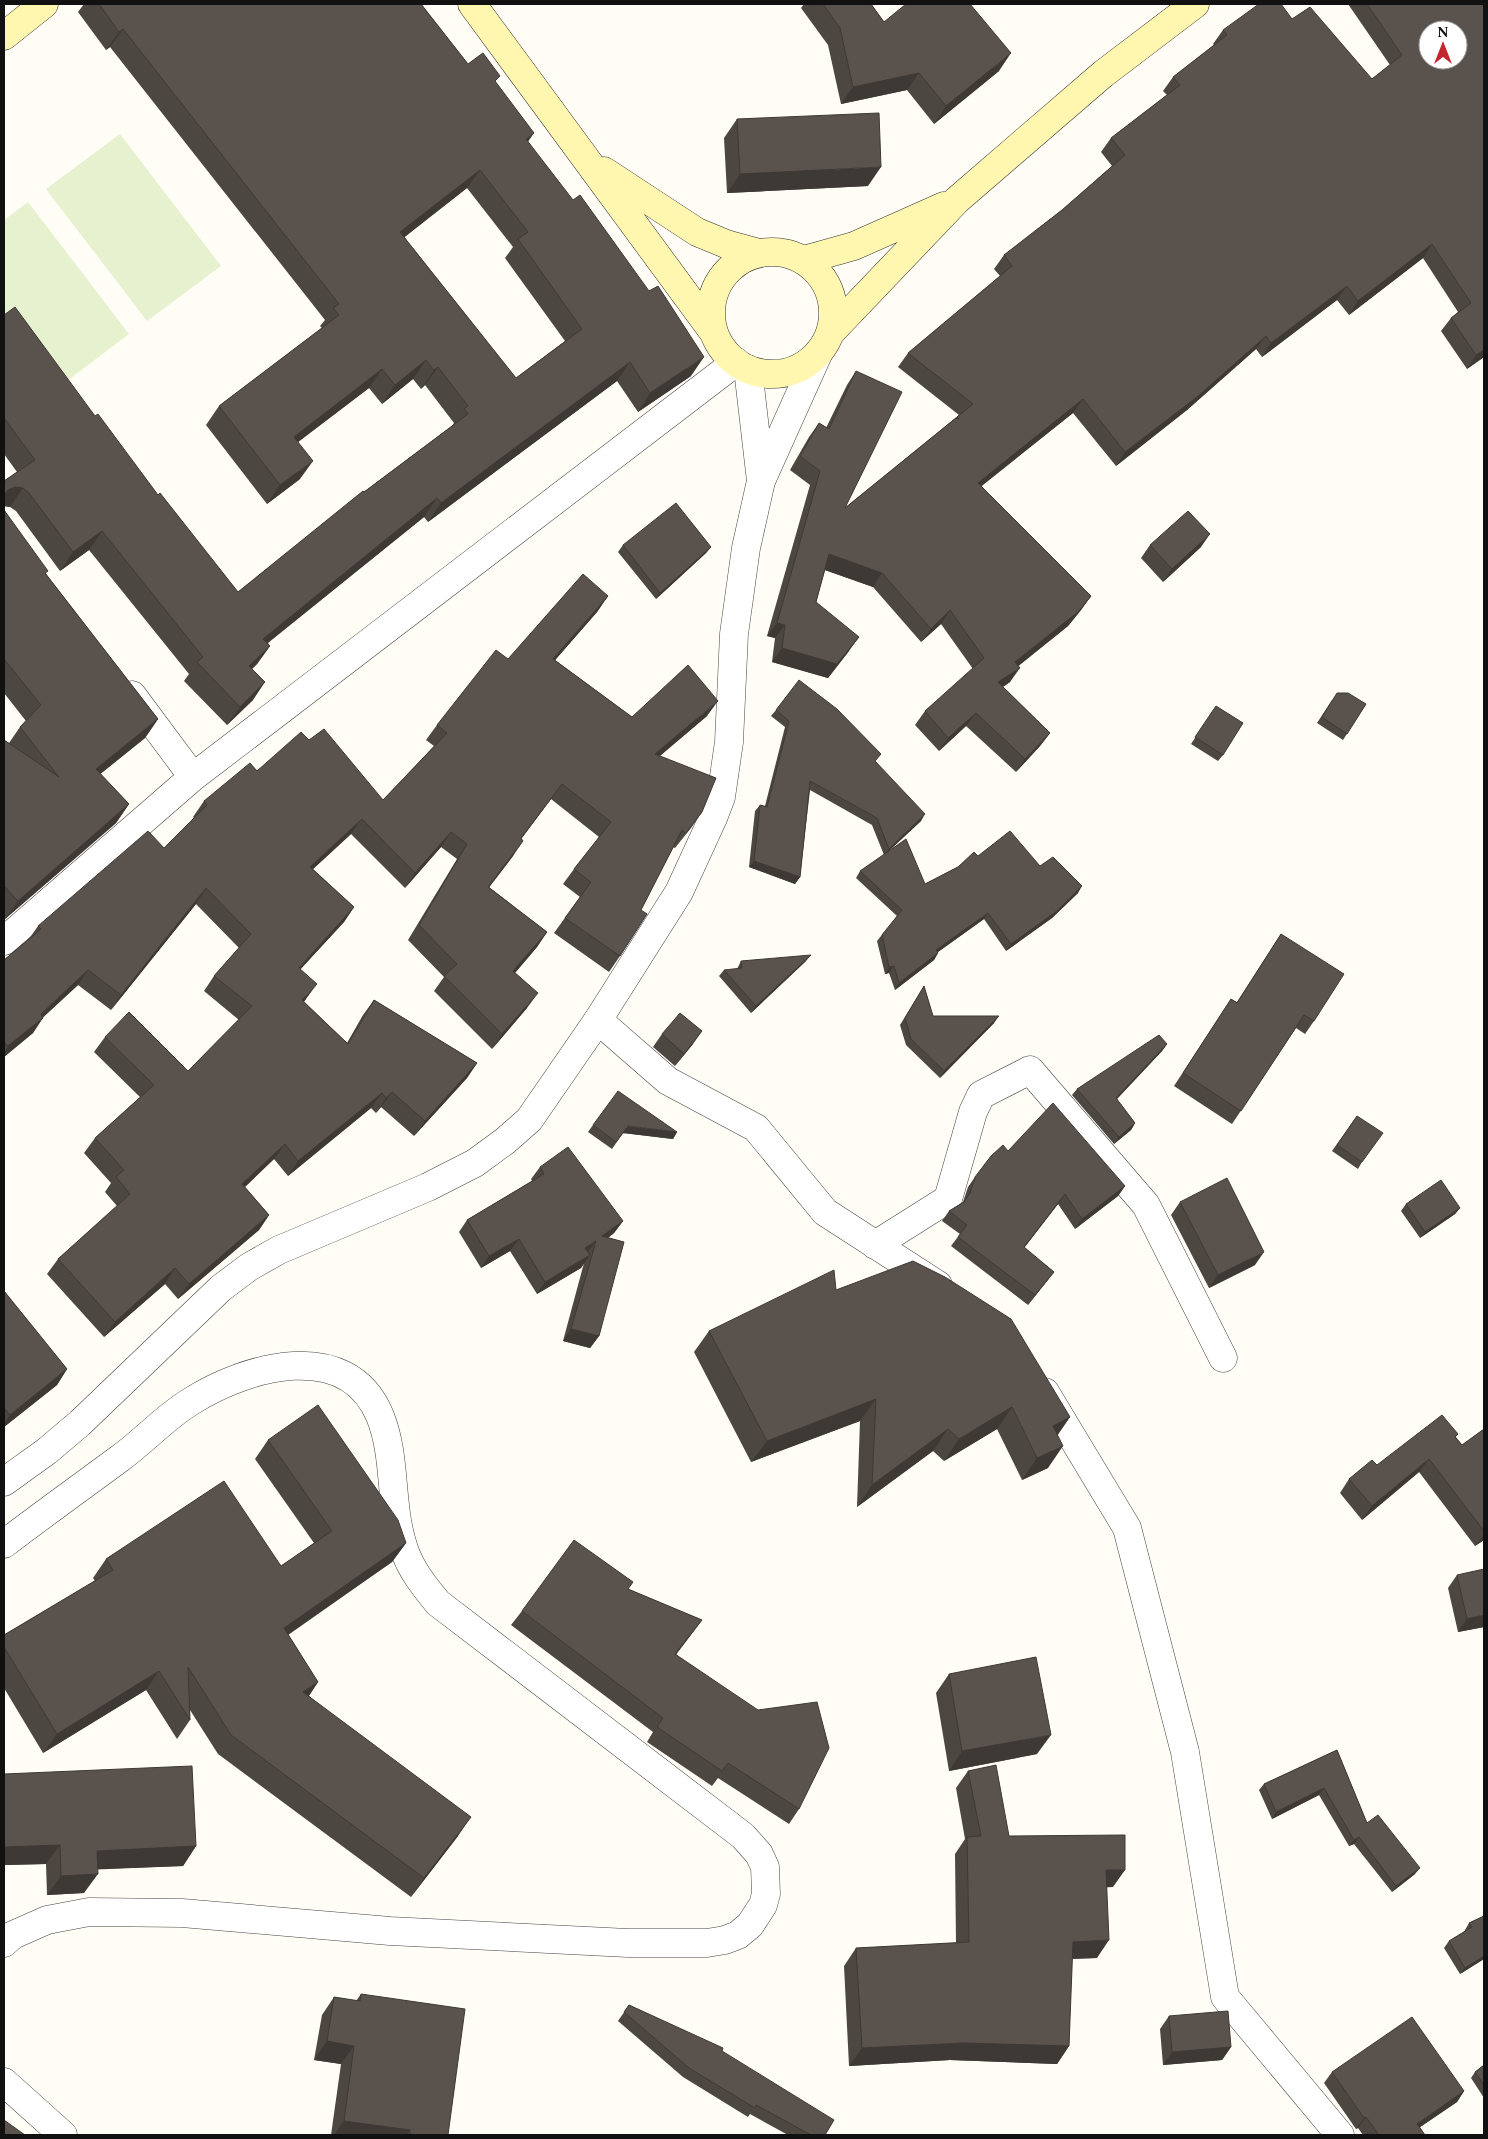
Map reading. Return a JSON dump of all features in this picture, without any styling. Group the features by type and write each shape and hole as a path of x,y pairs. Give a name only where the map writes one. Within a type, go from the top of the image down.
{"main road":[{"path":"4,36 44,4"},
{"path":"472,4 590,162 714,333 723,349 742,366 773,374 798,369 957,200 1103,74 1195,4"},
{"path":"590,162 697,232 726,244 759,253 782,252 804,260 819,274 830,292 834,312 824,343"},
{"path":"804,260 854,246 957,200"},
{"path":"714,333 711,307 718,283 735,264 759,253"}],"street":[{"path":"4,1482 40,1456 80,1423 221,1288 249,1267 279,1250 428,1187 475,1163 505,1141 528,1120 598,1020 679,892 721,797 729,742 734,634 746,548 761,481 824,343"},
{"path":"4,941 193,777 742,366 761,481"},
{"path":"116,673 193,777"},
{"path":"598,1020 668,1081 756,1128 825,1212 958,1298"},
{"path":"875,1245 948,1199 973,1112 982,1095 1030,1070 1146,1206 1223,1358"},
{"path":"4,1544 122,1457 190,1402 242,1377 277,1367 306,1365 328,1367 349,1377 362,1389 372,1401 380,1416 390,1454 399,1528 404,1548 416,1576 432,1596 446,1609 743,1836 759,1854 765,1867 767,1883 763,1905 750,1925 725,1940 707,1943 628,1943 390,1932 182,1913 89,1912 47,1920 13,1934 4,1943"},
{"path":"1032,1371 1127,1528 1185,1752 1225,1997 1340,2135"},
{"path":"4,2082 63,2135"}],"green space":[{"path":"120,134 221,266 147,321 46,189"},
{"path":"28,202 129,334 55,390 4,322 4,220"}],"building":[{"path":"99,4 421,4 468,64 483,53 500,76 495,81 534,133 526,139 573,200 580,195 649,291 658,286 704,357 650,393 630,362 441,503 437,498 263,639 270,646 249,666 265,682 240,707 197,662 203,657 102,531 73,552 29,493 23,488 15,487 8,490 4,495 4,481 35,460 4,418 4,315 15,307 95,416 98,414 158,495 160,493 238,592 363,491 468,414 464,409 468,406 438,367 434,370 426,360 395,385 382,369 294,437 313,461 280,485 219,406 339,315 333,308 339,304 123,29 119,32","holes":["480,170 528,232 518,239 582,329 516,378 400,232"]},
{"path":"823,4 871,4 884,22 906,4 970,4 1011,53 946,106 919,73 853,87 840,28"},
{"path":"1259,4 1281,4 1292,19 1310,7 1372,79 1402,55 1367,4 1484,4 1484,350 1476,355 1451,318 1471,303 1432,244 1358,301 1347,286 1271,343 1266,336 1197,397 1125,452 1083,399 978,483 1091,596 1078,612 1015,662 1020,668 998,682 1050,733 1025,759 976,713 948,738 925,711 984,658 950,610 931,629 882,573 829,554 816,602 859,637 837,664 782,648 785,625 777,623 820,471 800,456 819,423 829,429 856,371 902,392 845,508 956,418 959,419 957,417 973,404 908,353 1012,266 1004,255 1062,210 1125,155 1111,138 1180,85 1173,77 1227,35 1223,30"},
{"path":"879,113 881,167 740,174 737,119"},
{"path":"676,503 711,547 660,593 623,545"},
{"path":"4,510 48,571 45,573 158,719 96,769 129,804 18,901 4,886 4,740 59,777 20,727 41,705 4,659"},
{"path":"1188,511 1210,534 1172,569 1150,545"},
{"path":"583,574 608,596 553,659 632,717 688,665 718,701 655,754 716,778 702,812 686,833 682,830 641,910 647,914 620,956 565,918 591,882 574,869 611,822 562,784 521,838 523,841 488,887 547,932 513,971 538,993 502,1034 444,976 457,964 419,925 467,844 451,832 415,873 362,819 310,867 354,907 299,968 317,984 302,1000 348,1044 374,1000 477,1063 425,1121 392,1092 386,1098 382,1093 298,1161 285,1144 242,1184 269,1215 189,1284 175,1268 115,1322 58,1259 130,1194 116,1177 124,1170 95,1138 154,1085 105,1037 129,1012 188,1071 252,1006 214,976 251,934 206,888 121,995 88,970 41,1014 43,1018 8,1046 4,1042 4,960 41,929 38,926 148,831 164,848 207,805 204,801 250,763 257,771 301,732 309,740 324,729 383,800 447,733 437,725 496,650 508,659"},
{"path":"799,680 837,709 881,754 875,761 925,814 889,849 877,818 810,781 800,877 754,861 760,805 767,807 789,721 776,710"},
{"path":"1337,693 1348,693 1366,704 1347,734 1322,717"},
{"path":"1216,706 1243,723 1223,755 1195,737"},
{"path":"1010,831 1040,866 1053,857 1082,886 1057,911 1011,944 988,913 936,950 938,953 899,983 894,966 889,967 882,935 902,910 860,871 906,839 925,884 958,867 974,852 978,856"},
{"path":"1281,934 1344,974 1314,1021 1304,1015 1241,1111 1183,1073 1231,999 1237,1003"},
{"path":"811,955 756,1006 724,970 742,968 741,961"},
{"path":"924,986 933,1016 999,1016 944,1071 911,1039 905,1018"},
{"path":"680,1013 702,1031 684,1054 662,1034"},
{"path":"1159,1035 1167,1044 1116,1098 1135,1123 1119,1137 1077,1089"},
{"path":"618,1091 677,1132 628,1126 616,1142 593,1125"},
{"path":"1053,1103 1125,1186 1082,1219 1065,1194 1024,1247 1054,1272 1035,1295 958,1237 967,1225 949,1211 964,1202 970,1193 975,1177 991,1156 1003,1145 1008,1151"},
{"path":"1357,1116 1383,1133 1362,1162 1337,1145"},
{"path":"568,1147 623,1221 602,1236 624,1242 599,1336 571,1329 596,1241 585,1248 590,1255 545,1282 519,1239 489,1256 467,1220 544,1174 540,1167"},
{"path":"1227,1178 1264,1252 1218,1275 1180,1202"},
{"path":"1441,1180 1460,1208 1425,1232 1406,1204"},
{"path":"913,1261 945,1277 1011,1319 1070,1417 1053,1426 1063,1446 1037,1458 1012,1407 959,1439 948,1429 872,1485 876,1399 767,1441 709,1331 834,1270 836,1290"},
{"path":"4,1291 67,1369 10,1415 4,1408"},
{"path":"318,1405 398,1520 406,1543 284,1628 318,1682 303,1692 471,1817 424,1878 231,1735 188,1667 190,1720 159,1671 57,1734 4,1647 4,1635 113,1570 106,1559 224,1481 281,1566 332,1531 268,1440"},
{"path":"1442,1415 1458,1434 1455,1437 1462,1445 1484,1429 1484,1531 1429,1459 1372,1506 1349,1479 1372,1460 1377,1465"},
{"path":"574,1540 633,1582 628,1589 702,1620 675,1654 758,1710 817,1702 829,1748 799,1809 728,1763 722,1771 657,1727 663,1718 522,1611"},
{"path":"1484,1569 1484,1615 1467,1619 1457,1575"},
{"path":"1036,1657 1051,1735 962,1751 949,1674"},
{"path":"1337,1750 1367,1823 1378,1815 1420,1868 1396,1886 1359,1837 1354,1840 1324,1788 1276,1812 1264,1784"},
{"path":"996,1765 1009,1836 1125,1835 1125,1870 1106,1870 1109,1940 1073,1942 1069,2046 963,2043 862,2048 856,1948 969,1942 967,1837 981,1836 968,1771"},
{"path":"192,1766 196,1846 97,1851 98,1874 61,1876 60,1845 4,1847 4,1774"},
{"path":"1484,1916 1484,1956 1465,1968 1449,1941 1472,1927 1469,1923"},
{"path":"361,1994 465,2009 448,2135 410,2135 410,2130 344,2121 354,2046 327,2041 334,1997 360,2001"},
{"path":"629,2005 723,2048 722,2051 834,2120 825,2135 811,2135 756,2105 755,2108 689,2068 624,2012"},
{"path":"1228,2011 1231,2047 1172,2052 1169,2016"},
{"path":"1412,2017 1464,2091 1417,2124 1425,2135 1379,2135 1366,2117 1364,2118 1332,2072"},
{"path":"1484,2065 1484,2085 1475,2072"},
{"path":"4,2120 25,2135 4,2135"}]}
